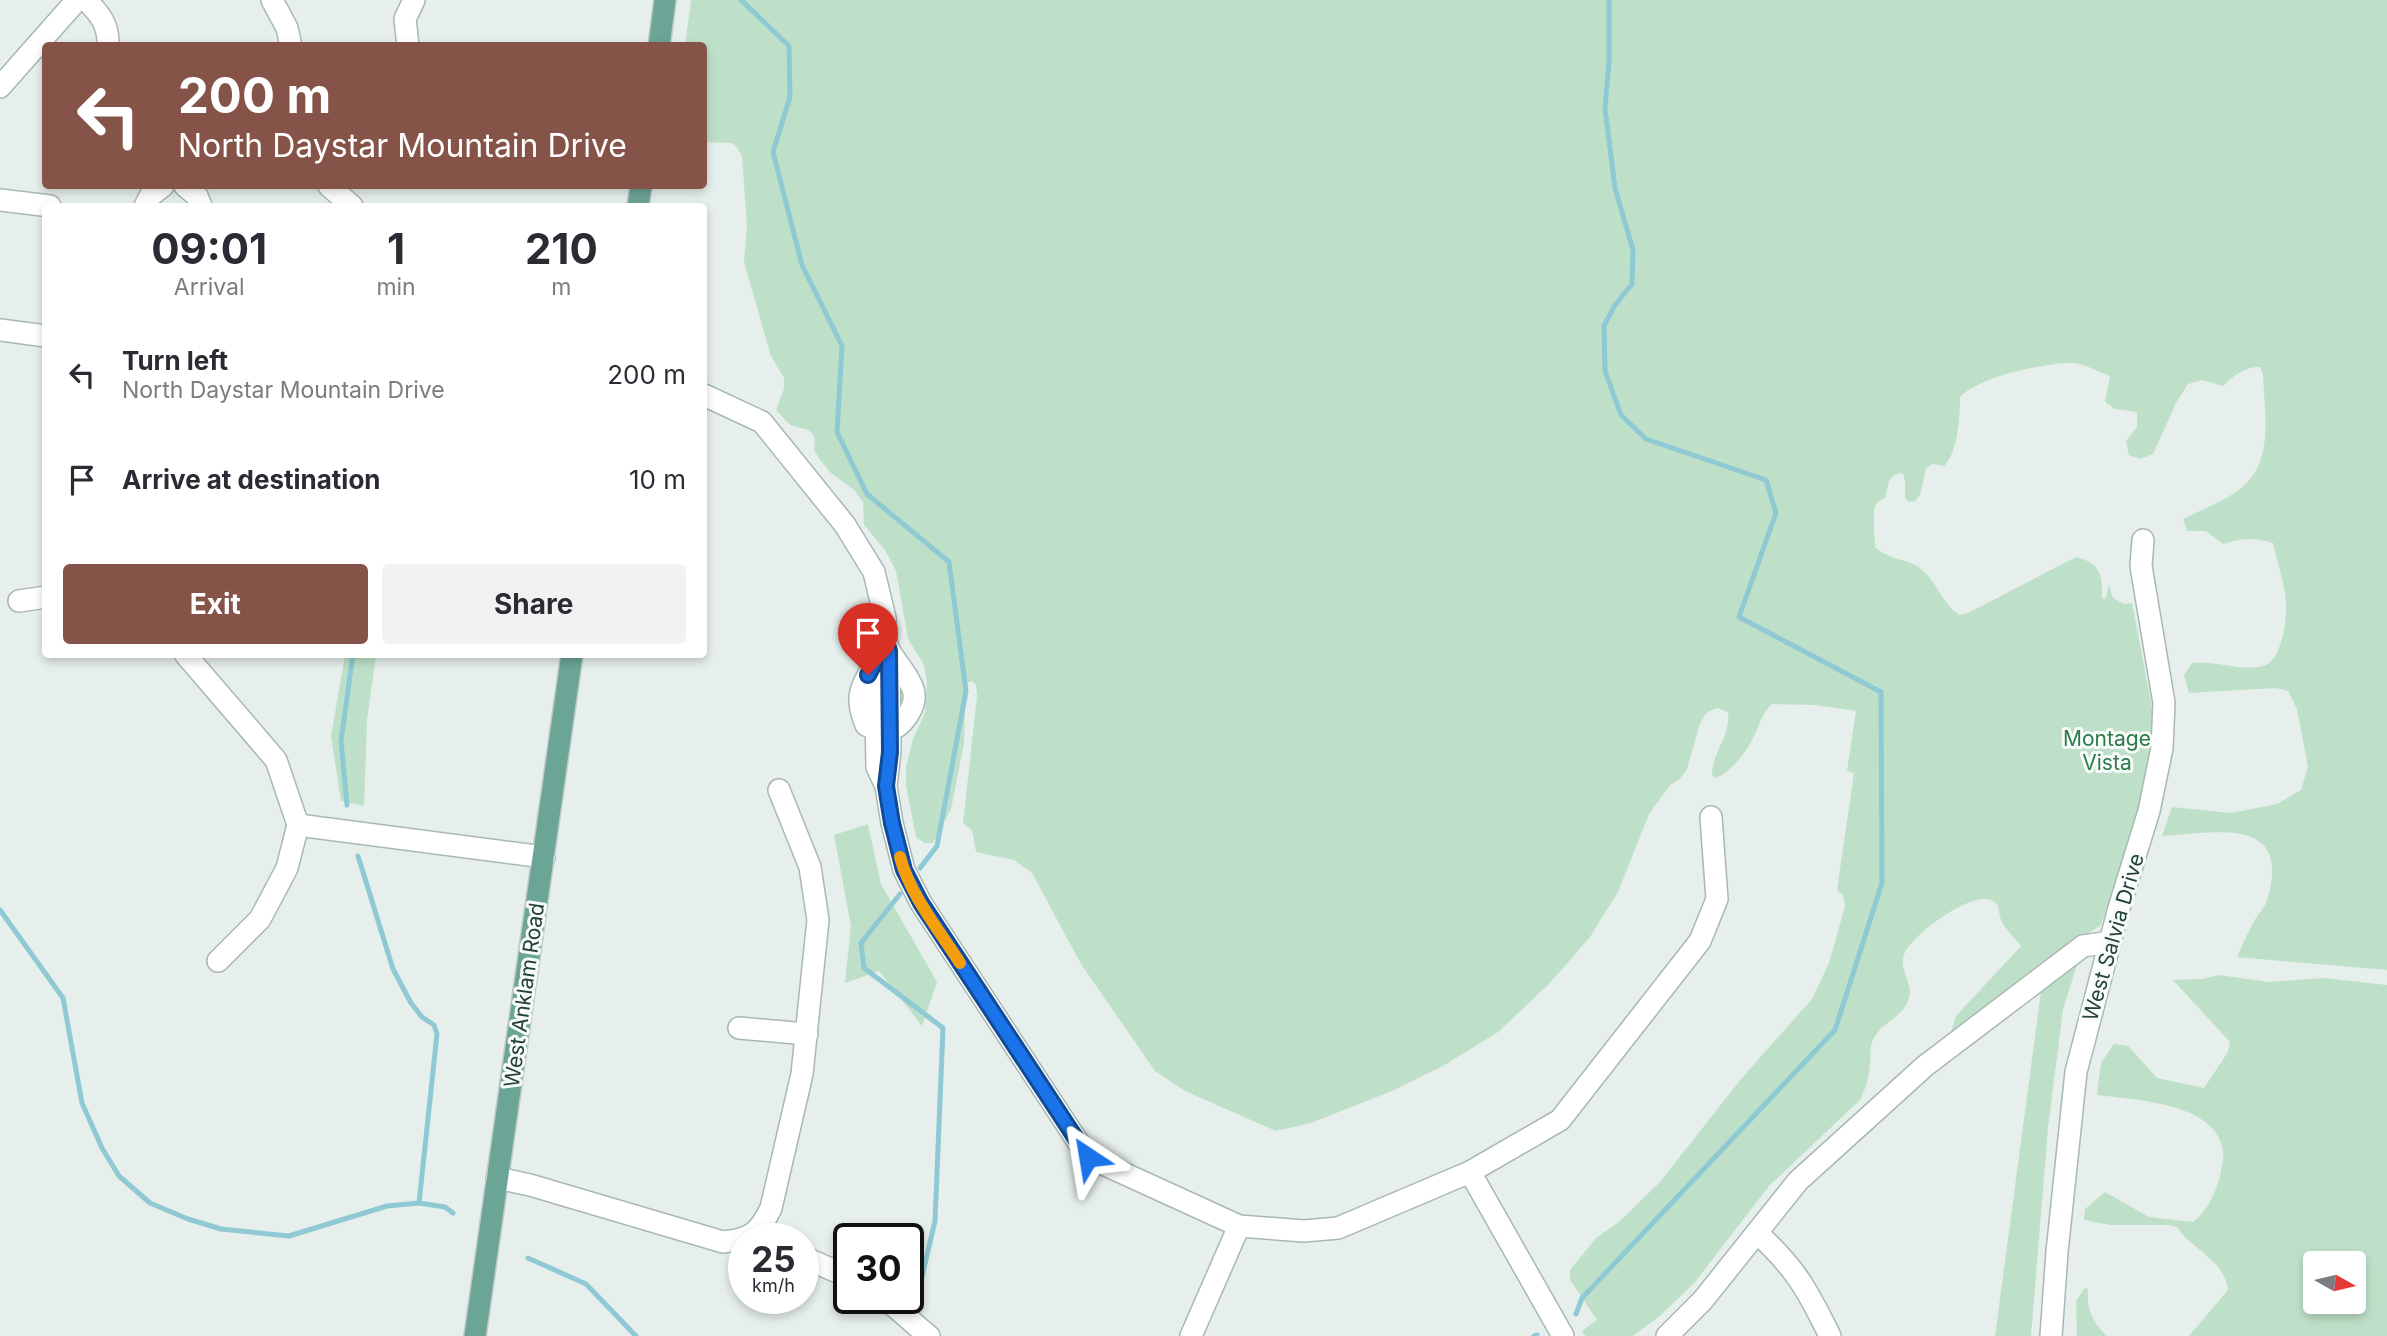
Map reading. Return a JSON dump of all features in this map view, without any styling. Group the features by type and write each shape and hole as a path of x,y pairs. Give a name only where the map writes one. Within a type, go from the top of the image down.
{"main road":[{"path":"660,42 665,0"},
{"name":"West Anklam Road","path":"475,1336 571,658"}],"street":[{"path":"49,42 78,0"},
{"path":"86,0 105,23 108,42"},
{"path":"272,0 287,29 290,42"},
{"path":"408,42 405,19 414,0"},
{"path":"0,87 39,57"},
{"path":"146,203 159,189"},
{"path":"189,189 197,196 200,203"},
{"path":"332,189 349,203"},
{"path":"0,200 42,205"},
{"path":"0,330 42,335"},
{"path":"707,395 762,422 845,525 874,572 885,618 883,730 886,786 904,870 921,903 1088,1157 1239,1226 1304,1231 1338,1228 1470,1172 1560,1119 1700,941 1717,900 1711,817"},
{"name":"West Salvia Drive","path":"2051,1336 2056,1252 2076,1072 2110,942 2149,811 2162,748 2164,703 2141,566 2143,540"},
{"path":"19,601 42,598"},
{"path":"883,651 861,688 858,707 866,724 883,730"},
{"path":"188,658 276,760 298,825 288,868 260,919 218,961"},
{"path":"763,1223 771,1208 802,1074 818,942 816,897 810,867 779,790"},
{"path":"298,825 544,857"},
{"path":"1667,1336 1703,1300 1798,1181 1925,1066 2083,946 2110,942"},
{"path":"739,1028 807,1034"},
{"path":"1470,1172 1563,1336"},
{"path":"497,1178 728,1241"},
{"path":"1191,1336 1239,1226"},
{"path":"1757,1233 1783,1256 1806,1288 1830,1336"},
{"path":"905,1314 929,1336"}],"green space":[{"name":"Montage Vista","path":"691,0 2387,0 2387,970 2237,957 2267,900 2272,873 2269,854 2259,842 2244,835 2204,833 2162,836 2172,807 2231,813 2277,804 2301,790 2308,767 2297,709 2288,691 2276,688 2189,693 2184,675 2192,663 2246,668 2263,666 2275,656 2282,639 2286,602 2273,543 2248,539 2223,544 2206,531 2187,531 2183,519 2235,493 2252,477 2259,464 2265,435 2263,374 2260,367 2244,370 2223,386 2202,380 2188,384 2176,403 2153,454 2140,459 2129,455 2126,441 2137,427 2137,412 2115,409 2105,402 2110,376 2087,366 2062,363 2014,372 1982,383 1960,397 1959,424 1949,460 1944,466 1933,464 1926,468 1920,495 1915,501 1909,502 1905,498 1903,473 1894,475 1890,480 1886,497 1875,507 1875,547 1920,568 1959,615 1968,613 2076,557 2090,563 2101,577 2102,599 2106,598 2109,584 2113,598 2124,604 2132,603 2155,723 2153,757 2144,794 2101,925 2087,934 2063,1009 2048,1128 2031,1336 1995,1336 2045,962 1960,1034 1951,1032 1956,1016 2021,946 2003,923 1997,905 1984,899 1972,901 1945,915 1911,944 1903,958 1909,998 1898,1015 1882,1027 1872,1041 1868,1078 1860,1100 1769,1186 1695,1282 1661,1315 1633,1336 1585,1336 1582,1331 1597,1320 1570,1280 1570,1270 1596,1238 1619,1222 1660,1182 1741,1079 1812,999 1829,963 1845,906 1843,895 1837,890 1854,773 1847,771 1856,711 1815,705 1772,704 1745,752 1716,778 1712,775 1713,767 1727,729 1728,712 1717,708 1706,713 1700,723 1687,769 1680,779 1670,785 1649,814 1618,892 1590,937 1549,984 1498,1032 1443,1066 1392,1091 1311,1123 1276,1131 1185,1091 1155,1071 1081,964 1032,873 1014,860 976,852 972,830 963,823 977,696 976,685 972,681 966,683 964,743 951,809 933,843 925,843 916,837 906,785 906,767 913,739 925,713 927,682 924,665 908,639 896,571 885,550 864,525 863,502 854,490 831,473 820,460 814,450 815,438 812,433 790,425 776,410 784,389 784,378 771,356 744,262 747,226 742,156 731,143 707,142 707,42 686,42"},
{"path":"344,658 376,658 367,720 364,806 341,801 331,736"},
{"path":"868,824 881,884 937,982 922,1026 879,971 845,983 851,926 834,835"},
{"path":"2219,975 2269,982 2324,978 2387,985 2387,1336 2189,1336 2228,1290 2226,1280 2214,1263 2177,1227 2110,1225 2084,1220 2085,1209 2105,1192 2149,1217 2193,1222 2203,1212 2215,1192 2220,1178 2223,1150 2217,1134 2205,1122 2171,1106 2097,1095 2101,1063 2114,1044 2128,1046 2157,1078 2204,1088 2228,1052 2230,1042 2173,980 2202,979"},
{"path":"2085,1288 2088,1289 2088,1303 2092,1315 2107,1336 2077,1336 2076,1301"}],"waterway":[{"path":"741,0 789,46 790,97 773,152 802,265 842,346 837,432 867,494 949,562 966,691 937,846 920,868"},
{"path":"1576,1314 1582,1298 1835,1030 1882,883 1881,692 1739,617 1776,513 1766,480 1646,439 1621,415 1605,371 1604,326 1615,305 1632,284 1633,250 1615,188 1605,108 1609,62 1609,0"},
{"path":"347,805 341,741 352,658"},
{"path":"358,856 393,969 411,1003 422,1017 434,1025 437,1034 419,1203"},
{"path":"900,894 861,943 864,968 943,1028 935,1221 924,1268"},
{"path":"0,910 63,998 82,1103 102,1148 119,1176 150,1203 221,1229 289,1236 387,1206 419,1203 445,1207 453,1213"},
{"path":"528,1258 586,1284 636,1336"}],"slow traffic":[{"path":"900,857 921,903 960,963"}],"route":[{"path":"868,675 886,641 889,651 890,752 886,786 904,870 921,903 1088,1157"}]}
